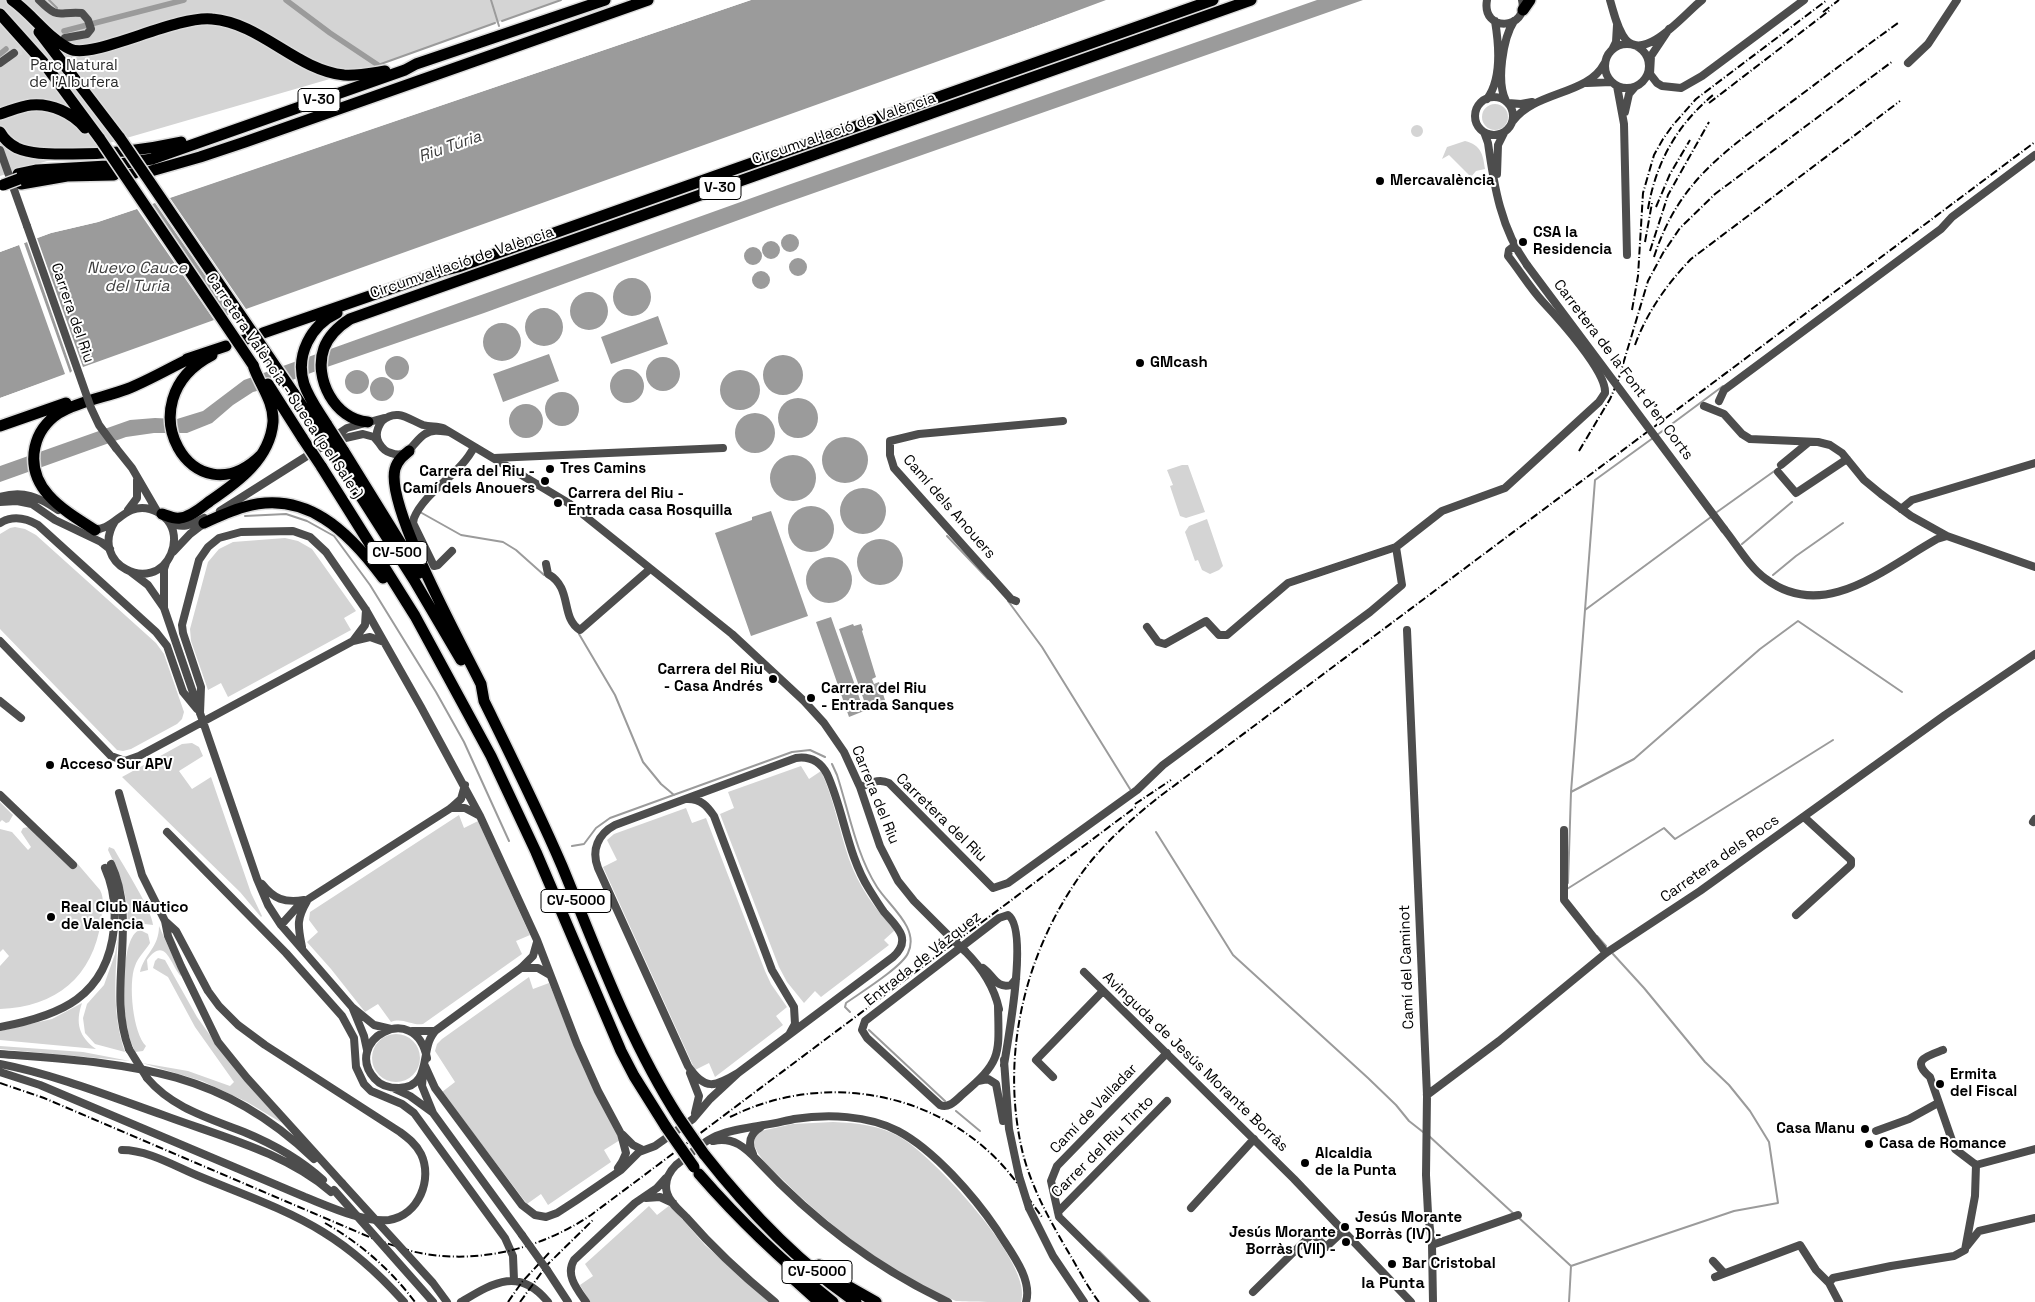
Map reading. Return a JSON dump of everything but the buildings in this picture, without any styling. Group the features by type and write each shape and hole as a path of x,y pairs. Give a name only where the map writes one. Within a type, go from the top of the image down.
{"highway":[{"path":"12,0 27,10 60,43 73,51 91,50 173,24 212,18 240,26 322,69 343,75 364,75 416,64"},
{"name":"Carretera València - Sueca (pel Saler)","path":"12,0 57,54 120,138 293,392 322,428"},
{"name":"V-30","path":"8,183 47,169 131,170 152,158 404,70 416,64 605,0"},
{"name":"V-30","path":"151,171 245,142 648,0"},
{"name":"Circumval·lació de València","path":"262,334 458,267 1213,0"},
{"name":"Circumval·lació de València","path":"368,422 354,419 341,410 328,392 322,373 321,362 325,345 338,327 350,319 1251,0"},
{"path":"1522,5 1530,0"},
{"name":"Carretera València - Sueca (pel Saler)","path":"0,14 42,62 111,157 253,365 273,399 304,439 440,660 498,769"},
{"path":"796,148 911,116 988,90 1000,88"},
{"path":"0,114 31,105 52,106 70,114 97,140"},
{"path":"0,132 9,143 24,150 80,154 117,154 222,134"},
{"path":"8,183 67,176 114,175"},
{"path":"458,267 443,276 328,317 312,333 304,350 302,362 303,380 322,428 423,581 452,637 456,651 484,701"},
{"path":"0,426 228,346 198,363 188,372 178,389 171,412 170,430 182,455 191,464 214,474 228,474 243,469 262,454"},
{"path":"95,530 52,501 43,490 36,476 34,461 36,444 41,431 58,414 128,388 193,357"},
{"path":"162,515 177,518 190,514 235,483 254,465 269,440 273,399"},
{"path":"412,447 398,462 394,471 400,506 420,560 481,684 484,701"},
{"path":"204,522 237,509 265,503 285,504 327,519 345,533 370,562 440,660"},
{"name":"CV-5000","path":"484,701 552,844 634,1036 667,1100 740,1198 809,1267 856,1302"},
{"name":"CV-5000","path":"498,769 536,852 621,1051 634,1076 666,1127 697,1170 748,1227 803,1278 833,1302"},
{"path":"697,1170 744,1230 819,1302"},
{"path":"780,1239 846,1285 876,1302"}],"street":[{"path":"39,0 50,11 59,15 82,13 88,20 91,29 87,34 65,38"},
{"path":"1487,0 1487,12 1495,21 1505,24 1514,21"},
{"path":"1610,0 1617,23 1626,40 1644,52 1648,59 1650,74 1657,83 1671,88 1681,88 1702,76 1804,0"},
{"path":"1624,124 1614,84 1605,70 1607,58 1617,46 1625,44 1648,45 1702,0"},
{"path":"1908,63 1928,44 1957,0"},
{"path":"1513,121 1513,111 1501,87 1503,56 1506,39 1522,5"},
{"path":"1495,21 1498,39 1495,84 1487,99 1479,105 1475,115 1478,126 1484,132 1494,136 1504,133 1522,110 1538,100"},
{"path":"1487,99 1497,97 1507,102 1521,104 1538,100 1582,83 1600,71 1616,42 1617,23"},
{"path":"1626,255 1624,124 1627,102 1635,87 1645,79 1653,51 1669,29"},
{"path":"0,63 14,53"},
{"path":"1582,83 1614,84 1628,89 1635,87"},
{"name":"Carretera de la Font d'en Corts","path":"1484,132 1488,143 1503,218 1514,246 1724,529 1765,579 1784,589 1804,596 1829,595 1852,588 1928,544 1947,536"},
{"name":"Carretera de la Font d'en Corts","path":"1498,196 1497,151 1499,141 1504,133"},
{"name":"Carrera del Riu","path":"0,150 8,183 27,226 91,408 99,425 136,475 162,515"},
{"path":"1719,401 1724,390 1941,229 1952,217 2035,156"},
{"path":"0,165 8,183"},
{"path":"1147,627 1158,642 1165,644 1206,621 1219,635 1227,635 1288,584 1396,547 1442,511 1505,488 1598,402 1605,393 1604,384 1598,372 1560,319 1543,302 1508,256 1509,250 1514,246"},
{"path":"1704,406 1724,414 1742,434 1750,439 1830,445 1847,459 1864,480 1901,509 1947,536 2035,567"},
{"path":"131,572 152,572 169,558 190,534 204,522 318,449 342,431 396,414 410,419 417,430 412,447"},
{"path":"379,444 378,430 386,418"},
{"name":"Carrera del Riu","path":"410,419 426,426 440,427 570,504 732,634 804,701 824,723 844,752 860,786 888,864 898,881 914,901 974,961 990,984 998,1006 1003,1036 1007,1112 1011,1144 1019,1176 1029,1208 1053,1256 1084,1302"},
{"name":"Camí dels Anouers","path":"1016,601 1011,599 894,468 890,455 890,442 919,434 1062,421"},
{"path":"318,449 358,434 370,436 386,451 394,454 412,447 428,432 448,432"},
{"path":"1809,442 1779,468 1796,493 1847,459"},
{"path":"452,551 438,565 434,566 413,523 414,518 435,491 469,456 474,447"},
{"path":"492,458 723,448"},
{"path":"1901,509 1912,500 2035,463"},
{"path":"0,497 16,494 34,496 83,526 95,530 106,528 135,502 138,494 136,475"},
{"path":"0,502 17,501 32,504 55,520 110,548"},
{"path":"126,512 138,508 162,515 175,525 184,526 224,509"},
{"path":"162,515 174,537 164,569 164,608"},
{"path":"0,523 11,519 23,518 38,525 156,632 167,646 183,692 200,713"},
{"path":"115,521 110,531 110,548 115,560 148,585 164,608 268,905 281,925 352,1007 374,1025 420,1032 434,1031"},
{"path":"200,713 201,687 183,634 182,620 199,560 208,547 219,538 241,532 285,530 305,534 316,541 326,552 366,610 465,785 480,816 537,940 577,1044 598,1091 621,1134 625,1146 625,1156 620,1166 610,1177"},
{"name":"Carretera del Riu","path":"860,786 883,780 890,783 993,888 998,888 1008,883 1137,790 1163,765 1323,645 1348,630 1402,585 1396,547"},
{"path":"546,564 548,574 560,583 572,623 580,630 650,568"},
{"path":"353,641 365,625 366,610"},
{"name":"Camí del Caminot","path":"1407,630 1427,1095 1428,1213 1432,1245 1433,1302"},
{"path":"0,642 115,759 131,759 353,641 370,637 384,642"},
{"name":"Carretera dels Rocs","path":"1427,1095 1499,1041 1606,953 1700,891 1945,715 2035,654"},
{"path":"0,701 20,718"},
{"path":"407,1030 419,1038 423,1044 425,1065 438,1092 522,1205 530,1213 541,1217 551,1215 577,1200 620,1170 643,1150 655,1146 683,1121 696,1112 699,1100 688,1066 598,868 595,853 600,839 610,828 796,758 808,758 818,762 829,778 862,877 901,934 901,947 894,957 738,1074 710,1098 696,1116 683,1121"},
{"path":"281,925 295,908 451,808 461,799 465,785"},
{"path":"119,793 142,875 165,921 171,943 198,1004 218,1042 365,1225 433,1302"},
{"path":"0,795 73,865"},
{"path":"686,799 702,802 714,816 772,970 794,1008 795,1024 788,1036"},
{"path":"451,808 465,808 480,816"},
{"path":"1796,916 1851,865 1851,860 1804,817"},
{"path":"1564,830 1564,900 1606,953"},
{"path":"167,832 286,953 342,1016 354,1038 356,1067 362,1081 371,1092 402,1104 414,1113 505,1238 513,1256 514,1280"},
{"path":"0,1027 45,1017 64,1009 83,995 101,973 111,948 115,918 108,866 117,878 123,908 120,1004 122,1024 129,1049 147,1078 163,1094 184,1108 251,1135 282,1150 337,1188 374,1218 448,1302"},
{"path":"258,879 270,894 279,899 292,902 308,900"},
{"path":"302,948 298,923 300,913 308,900"},
{"name":"Entrada de Vázquez","path":"977,1082 951,1104 946,1107 940,1105 867,1038 862,1030 863,1024 1002,916 1011,917 1014,923 1017,947 1017,975 1004,1065"},
{"path":"0,1072 40,1084 305,1197 348,1213 368,1218 389,1220 401,1216 411,1208 422,1193 426,1173 423,1160 415,1145 400,1132 270,1048 238,1025 219,1006 208,991 176,931 165,921"},
{"path":"537,940 533,956 521,968 434,1031 428,1043 422,1086 434,1113 568,1302"},
{"path":"974,961 987,970 997,983 1002,986 1011,985 1017,975"},
{"path":"521,968 538,968 551,976"},
{"name":"Avinguda de Jesús Morante Borràs","path":"1084,972 1254,1139 1411,1302"},
{"path":"1052,1077 1036,1060 1103,991"},
{"path":"977,1082 988,1071 997,1053 998,1006"},
{"path":"352,1007 364,1036 370,1072 381,1084 410,1096 434,1113"},
{"path":"367,1056 372,1041 378,1035 391,1029"},
{"path":"1943,1050 1925,1057 1921,1060 1920,1066 1930,1077 1955,1149 1976,1165"},
{"name":"Camí de Valladar","path":"1145,1302 1059,1218 1051,1181 1057,1166 1166,1053"},
{"path":"0,1054 122,1065 164,1073 197,1084 247,1107 272,1123 292,1138 337,1188"},
{"path":"0,1064 68,1082 238,1143 337,1188"},
{"path":"388,1087 409,1085 425,1065"},
{"path":"688,1066 699,1080 710,1085 722,1083 738,1074"},
{"path":"977,1082 988,1078 996,1084 1003,1122 1011,1144"},
{"name":"Carrer del Riu Tinto","path":"1058,1212 1167,1101"},
{"path":"1876,1131 1909,1119 1938,1104"},
{"path":"703,1149 717,1136 795,1119 820,1117 856,1118 879,1123 908,1137 961,1185 993,1225 1026,1282 1028,1295 1026,1302"},
{"path":"755,1158 750,1146 750,1139 754,1132 764,1126"},
{"path":"621,1134 633,1145 643,1150"},
{"path":"1191,1208 1254,1139"},
{"path":"586,1302 571,1277 572,1264 579,1255 642,1198 654,1191 676,1165 717,1140 733,1142 742,1146 798,1201 861,1252 911,1284 948,1302"},
{"path":"1976,1165 2035,1149"},
{"path":"122,1150 133,1150 162,1161 306,1222 360,1258 404,1302"},
{"path":"1965,1250 1974,1196 1976,1165"},
{"path":"668,1175 667,1192 673,1203 715,1248 776,1302"},
{"path":"642,1198 660,1198 673,1203"},
{"path":"1432,1245 1516,1216"},
{"path":"1829,1283 1834,1278 1891,1266 1954,1256 1965,1250 1978,1231 2035,1218"},
{"path":"1253,1292 1312,1235 1326,1247 1343,1230"},
{"path":"1715,1277 1800,1244 1816,1270 1829,1283 1839,1302"},
{"path":"1713,1261 1724,1273"},
{"path":"461,1302 493,1284 514,1280 531,1286 548,1302"}],"green space":[{"name":"Parc Natural de l'Albufera","path":"0,0 560,0 378,65 0,176"},
{"path":"1495,104 1504,108 1508,117 1504,126 1495,130 1486,126 1482,117 1486,108"},
{"path":"1419,125 1422,126 1422,136 1415,137 1412,136 1411,129 1412,126"},
{"path":"1465,141 1478,148 1482,155 1485,169 1476,171 1471,177 1449,155 1442,159 1447,147"},
{"path":"1188,465 1205,512 1186,518 1180,516 1170,486 1173,485 1167,470"},
{"path":"1207,519 1223,566 1210,574 1202,570 1198,560 1195,561 1185,532 1189,526"},
{"path":"15,527 25,529 36,535 156,643 164,654 184,712 182,719 177,724 131,749 117,750 0,629 0,534"},
{"path":"285,538 298,541 312,549 356,611 344,618 351,630 228,697 221,683 208,690 191,641 190,629 208,562 219,549 233,542"},
{"path":"192,743 199,747 203,756 179,771 192,789 211,777 261,917 240,892 122,777 182,744"},
{"path":"801,766 809,779 821,771 853,869 868,897 895,930 884,940 889,945 821,997 815,991 804,1003 787,982 779,967 720,814 734,808 728,792"},
{"path":"0,802 13,815 9,822 6,823 2,820 0,822"},
{"path":"686,808 692,823 706,818 765,971 771,984 787,1007 776,1016 783,1025 715,1077 709,1063 695,1070 603,867 617,860 607,840 614,834"},
{"path":"459,815 464,828 478,821 530,935 516,941 522,954 423,1024 399,1020 391,1022 378,1004 365,1012 307,942 318,932 309,920 310,912"},
{"name":"Real Club Náutico de Valencia","path":"29,827 71,867 76,862 100,890 103,901 101,921 97,941 90,958 80,973 68,985 54,995 38,1002 20,1007 0,1009 0,966 9,956 3,949 0,952 0,829 12,832 28,850 31,847 21,832 23,828"},
{"path":"109,847 114,849 136,887 148,909 153,925 137,923 127,927 128,917 125,897 120,878 108,850"},
{"path":"159,926 181,976 167,955 159,950 147,960 148,970 140,972 157,940"},
{"path":"140,930 148,934 150,943 135,966 132,996 138,1031 146,1046 143,1051 135,1052 128,1033 124,989 126,958 129,945 134,935"},
{"path":"118,937 115,995 118,1024 125,1052 95,1044 85,1033 83,1018 87,1004 104,985 115,954"},
{"path":"158,958 165,960 197,1017 224,1055 282,1123 247,1102 202,1081 142,1063 188,1071 230,1086 234,1082 195,1027 168,977 153,968"},
{"path":"529,977 533,989 549,983 585,1072 620,1140 604,1150 611,1162 548,1205 541,1194 527,1204 442,1092 455,1082 435,1051 437,1044 442,1039"},
{"path":"82,1003 79,1017 80,1029 86,1040 96,1049 0,1040 0,1031 52,1019"},
{"path":"396,1034 405,1036 413,1041 418,1049 420,1058 418,1067 413,1075 405,1080 396,1082 387,1080 379,1075 374,1067 372,1058 374,1049 379,1041 387,1036"},
{"path":"0,1046 83,1052 130,1061 0,1049"},
{"path":"833,1122 868,1125 892,1133 915,1148 934,1165 978,1212 997,1238 1012,1263 1021,1285 1021,1302 956,1301 910,1279 864,1249 821,1215 769,1166 760,1156 754,1145 753,1139 761,1131 793,1124"},
{"path":"670,1205 705,1245 769,1302 590,1302 580,1285 593,1276 585,1264 649,1206 657,1215"}],"water":[{"name":"Nuevo Cauce del Turia","path":"751,0 1106,0 948,59 0,398 0,252 51,233 98,222"},
{"path":"1317,0 1363,0 777,206 484,313 276,386 253,392 233,405 212,423 187,433 154,433 126,437 0,482 0,466 130,420 177,419 203,411 244,380 788,185"},
{"path":"790,234 796,237 799,243 796,249 790,252 784,249 781,243 784,237"},
{"path":"771,241 777,244 780,250 777,256 771,259 765,256 762,250 765,244"},
{"path":"753,247 759,250 762,256 759,262 753,265 747,262 744,256 747,250"},
{"path":"798,258 804,261 807,267 804,273 798,276 792,273 789,267 792,261"},
{"path":"761,271 767,274 770,280 767,286 761,289 755,286 752,280 755,274"},
{"path":"632,278 646,283 651,297 646,311 632,316 618,311 613,297 618,283"},
{"path":"589,292 603,297 608,311 603,325 589,330 575,325 570,311 575,297"},
{"path":"544,308 558,313 563,327 558,341 544,346 530,341 525,327 530,313"},
{"path":"658,316 668,344 611,364 601,337"},
{"path":"502,323 516,328 521,342 516,356 502,361 488,356 483,342 488,328"},
{"path":"549,354 559,381 503,402 493,374"},
{"path":"787,355 794,358 800,364 803,375 802,383 794,392 787,395 779,395 772,392 764,383 763,371 766,364 775,356"},
{"path":"397,356 405,360 409,368 405,376 397,380 389,376 385,368 389,360"},
{"path":"663,357 670,358 675,362 679,367 679,381 675,386 670,390 663,391 656,390 651,386 647,381 646,374 647,367 651,362 656,358"},
{"path":"627,369 634,370 639,374 643,379 643,393 639,398 634,402 627,403 620,402 615,398 611,393 610,386 611,379 615,374 620,370"},
{"path":"357,370 365,374 369,382 365,390 357,394 349,390 345,382 349,374"},
{"path":"744,370 751,373 757,379 760,390 759,398 751,407 744,410 736,410 729,407 721,398 720,386 723,379 732,371"},
{"path":"382,377 390,381 394,389 390,397 382,401 374,397 370,389 374,381"},
{"path":"562,392 569,393 574,397 578,402 578,416 574,421 569,425 562,426 555,425 550,421 546,416 545,409 546,402 550,397 555,393"},
{"path":"802,398 809,401 815,407 818,418 817,426 809,435 802,438 794,438 787,435 779,426 778,414 781,407 790,399"},
{"path":"526,404 533,405 538,409 542,414 542,428 538,433 533,437 526,438 519,437 514,433 510,428 509,421 510,414 514,409 519,405"},
{"path":"759,413 766,416 772,422 775,433 774,441 766,450 759,453 751,453 744,450 736,441 735,429 738,422 747,414"},
{"path":"845,437 858,441 864,447 868,460 864,473 858,479 845,483 832,479 826,473 822,460 826,447 832,441"},
{"path":"793,455 806,459 812,465 816,478 812,491 806,497 793,501 780,497 774,491 770,478 774,465 780,459"},
{"path":"863,488 876,492 882,498 886,511 882,524 876,530 863,534 850,530 844,524 840,511 844,498 850,492"},
{"path":"811,506 824,510 830,516 834,529 830,542 824,548 811,552 798,548 792,542 788,529 792,516 798,510"},
{"path":"771,511 808,616 751,636 715,533"},
{"path":"880,539 893,543 899,549 903,562 899,575 893,581 880,585 867,581 861,575 857,562 861,549 867,543"},
{"path":"829,557 842,561 848,567 852,580 848,593 842,599 829,603 816,599 810,593 806,580 810,567 816,561"},
{"path":"831,617 864,711 849,717 816,622"},
{"path":"853,624 854,626 861,624 876,677 872,679 874,684 879,682 885,700 880,702 881,704 867,709 839,629"}],"pier":[{"path":"743,0 751,0 170,198 246,309 1109,0 949,61 218,321 0,401 0,398 65,374 19,245 0,252 0,250 50,231 97,220","holes":["155,203 231,313 231,314 227,315 152,204","137,209 214,320 83,367 37,238 98,222","27,242 72,371 70,373 24,243"]}],"waterway":[{"path":"49,0 57,8"},
{"path":"64,31 184,0"},
{"path":"286,0 330,33 378,65"},
{"path":"491,0 499,26"},
{"path":"502,21 561,0"},
{"path":"378,65 495,23"},
{"path":"0,54 6,49"},
{"path":"1657,435 1723,386"},
{"path":"1568,883 1571,792 1595,480 1653,438"},
{"path":"1717,512 1780,467"},
{"path":"1742,544 1792,502"},
{"path":"420,512 461,535 503,542 516,550 544,575"},
{"path":"245,516 286,514 307,521 334,536 370,585 436,692 464,742 509,841"},
{"path":"1585,610 1711,517"},
{"path":"1773,575 1796,556 1843,523"},
{"path":"947,536 988,579"},
{"path":"1008,601 1042,647 1130,789"},
{"path":"1571,792 1634,759 1760,649 1798,621 1902,692"},
{"path":"579,634 615,695 643,762 661,784 674,795"},
{"path":"1567,889 1664,828 1675,839 1833,740"},
{"path":"572,846 584,844 596,828 610,818 792,752 810,750 825,757"},
{"path":"832,764 864,861 877,887 907,926 911,944 908,953 898,965 846,1003 845,1007 850,1012"},
{"path":"1156,832 1233,955 1368,1078 1396,1105 1409,1121 1423,1132"},
{"path":"1597,936 1606,946"},
{"path":"1569,1302 1571,1266 1734,1211 1778,1203 1769,1142 1750,1111 1729,1085 1705,1062 1644,988 1613,954"},
{"path":"869,1030 945,1101"},
{"path":"956,1111 980,1131"},
{"path":"1429,1136 1514,1214"},
{"path":"1518,1217 1571,1266"},
{"path":"1099,1251 1150,1302"}],"tunnel":[{"path":"14,53 51,42"}],"railway":[{"path":"1632,310 1638,276 1643,193 1654,155 1663,139 1696,99 1827,0"},
{"path":"1823,12 1839,0"},
{"path":"1709,103 1830,10"},
{"path":"1654,257 1664,230 1677,206 1708,168 1726,151 1898,23"},
{"path":"1579,451 1610,399 1618,381 1648,281 1663,253 1680,228 1715,194 1893,61"},
{"path":"1648,209 1656,176 1670,146 1689,119 1713,95"},
{"path":"1635,345 1645,321 1658,299 1691,259 1900,101"},
{"path":"1650,251 1668,195 1709,122"},
{"path":"1656,207 1670,174 1690,140"},
{"path":"1099,1302 1058,1234 1032,1182 1023,1154 1014,1083 1021,1011 1030,977 1058,911 1077,880 1095,856 1115,835 1159,797 2035,142"},
{"path":"1645,242 1652,203"},
{"path":"1135,804 1171,780"},
{"path":"0,1083 44,1098 374,1239 411,1251 434,1255 458,1257 505,1252 550,1238 591,1215 1137,806"},
{"path":"730,1117 762,1104 796,1096 830,1092 864,1094 897,1101 929,1112 959,1129 987,1150 1010,1173 1042,1217"},
{"path":"520,1302 547,1265 593,1220"},
{"path":"325,1223 363,1248 396,1279 415,1302"},
{"path":"508,1302 522,1282 549,1253"}],"place":[{"name":"Mercavalència","path":"1380,181"},
{"name":"CSA la Residencia","path":"1523,242"},
{"name":"GMcash","path":"1140,363"},
{"name":"Tres Camins","path":"550,469"},
{"name":"Carrera del Riu - Camí dels Anouers","path":"545,481"},
{"name":"Carrera del Riu - Entrada casa Rosquilla","path":"558,503"},
{"name":"Carrera del Riu - Casa Andrés","path":"773,679"},
{"name":"Carrera del Riu - Entrada Sanques","path":"811,698"},
{"name":"Acceso Sur APV","path":"50,765"},
{"name":"Real Club Náutico de Valencia","path":"51,917"},
{"name":"Ermita del Fiscal","path":"1940,1084"},
{"name":"Casa Manu","path":"1865,1129"},
{"name":"Casa de Romance","path":"1869,1144"},
{"name":"Alcaldia de la Punta","path":"1305,1163"},
{"name":"Jesús Morante Borràs (IV) -","path":"1345,1227"},
{"name":"Jesús Morante Borràs (VII) -","path":"1346,1242"},
{"name":"Bar Cristobal","path":"1392,1264"}],"district":[{"name":"la Punta","path":"1393,1284"}],"water label":[{"name":"Riu Túria","path":"450,147"}]}
